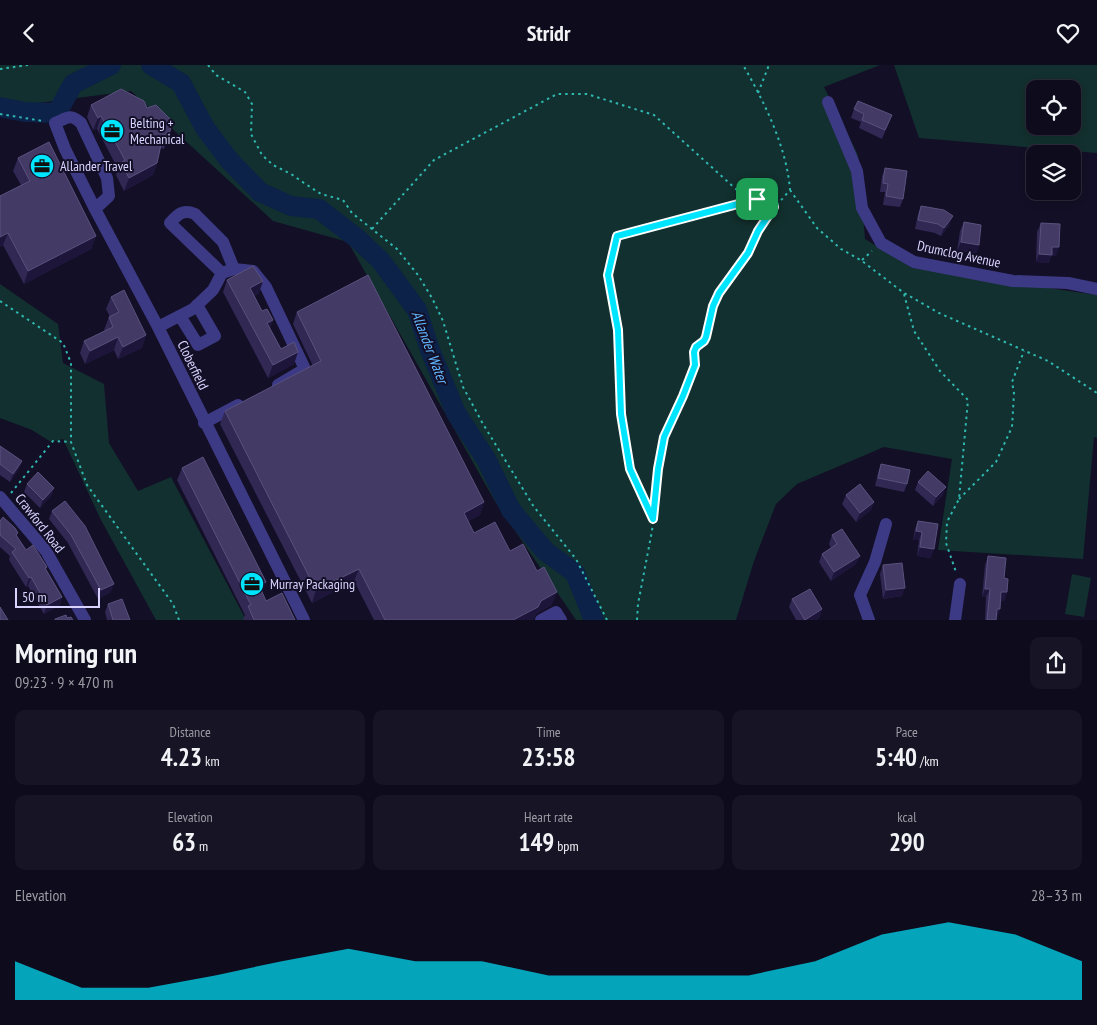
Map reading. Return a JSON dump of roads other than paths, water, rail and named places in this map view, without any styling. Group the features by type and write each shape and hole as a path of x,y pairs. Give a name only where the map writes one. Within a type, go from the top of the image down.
{"street":[{"name":"Drumclog Avenue","path":"828,101 857,171 862,208 881,243 914,262 1012,281 1068,283 1097,289"},
{"name":"Cloberfield","path":"95,209 109,196 107,178 81,123 70,116 55,123 65,149 95,209 158,327 204,423 227,463 304,620"},
{"path":"158,327 193,309 228,271 223,242 195,214 189,212 180,213 170,223 228,271 253,271 266,287 305,369 265,391"},
{"path":"180,316 198,345 215,336 197,305"},
{"path":"204,423 247,400"},
{"name":"Crawford Road","path":"2,499 46,551 85,620"},
{"path":"869,620 860,595 875,562 886,524"},
{"path":"956,620 960,584"},
{"path":"541,620 558,616"}],"waterway":[{"name":"Allander Water","path":"0,107 25,112 57,113 73,84 111,65"},
{"name":"Allander Water","path":"151,65 181,83 205,128 229,160 260,192 291,206 319,209 359,240 381,261 417,310 430,350 456,413 486,459 511,510 545,551 575,573 594,620"}],"place":[{"name":"Belting + Mechanical","path":"112,131"},
{"name":"Allander Travel","path":"42,166"},
{"name":"Murray Packaging","path":"252,584"}]}
